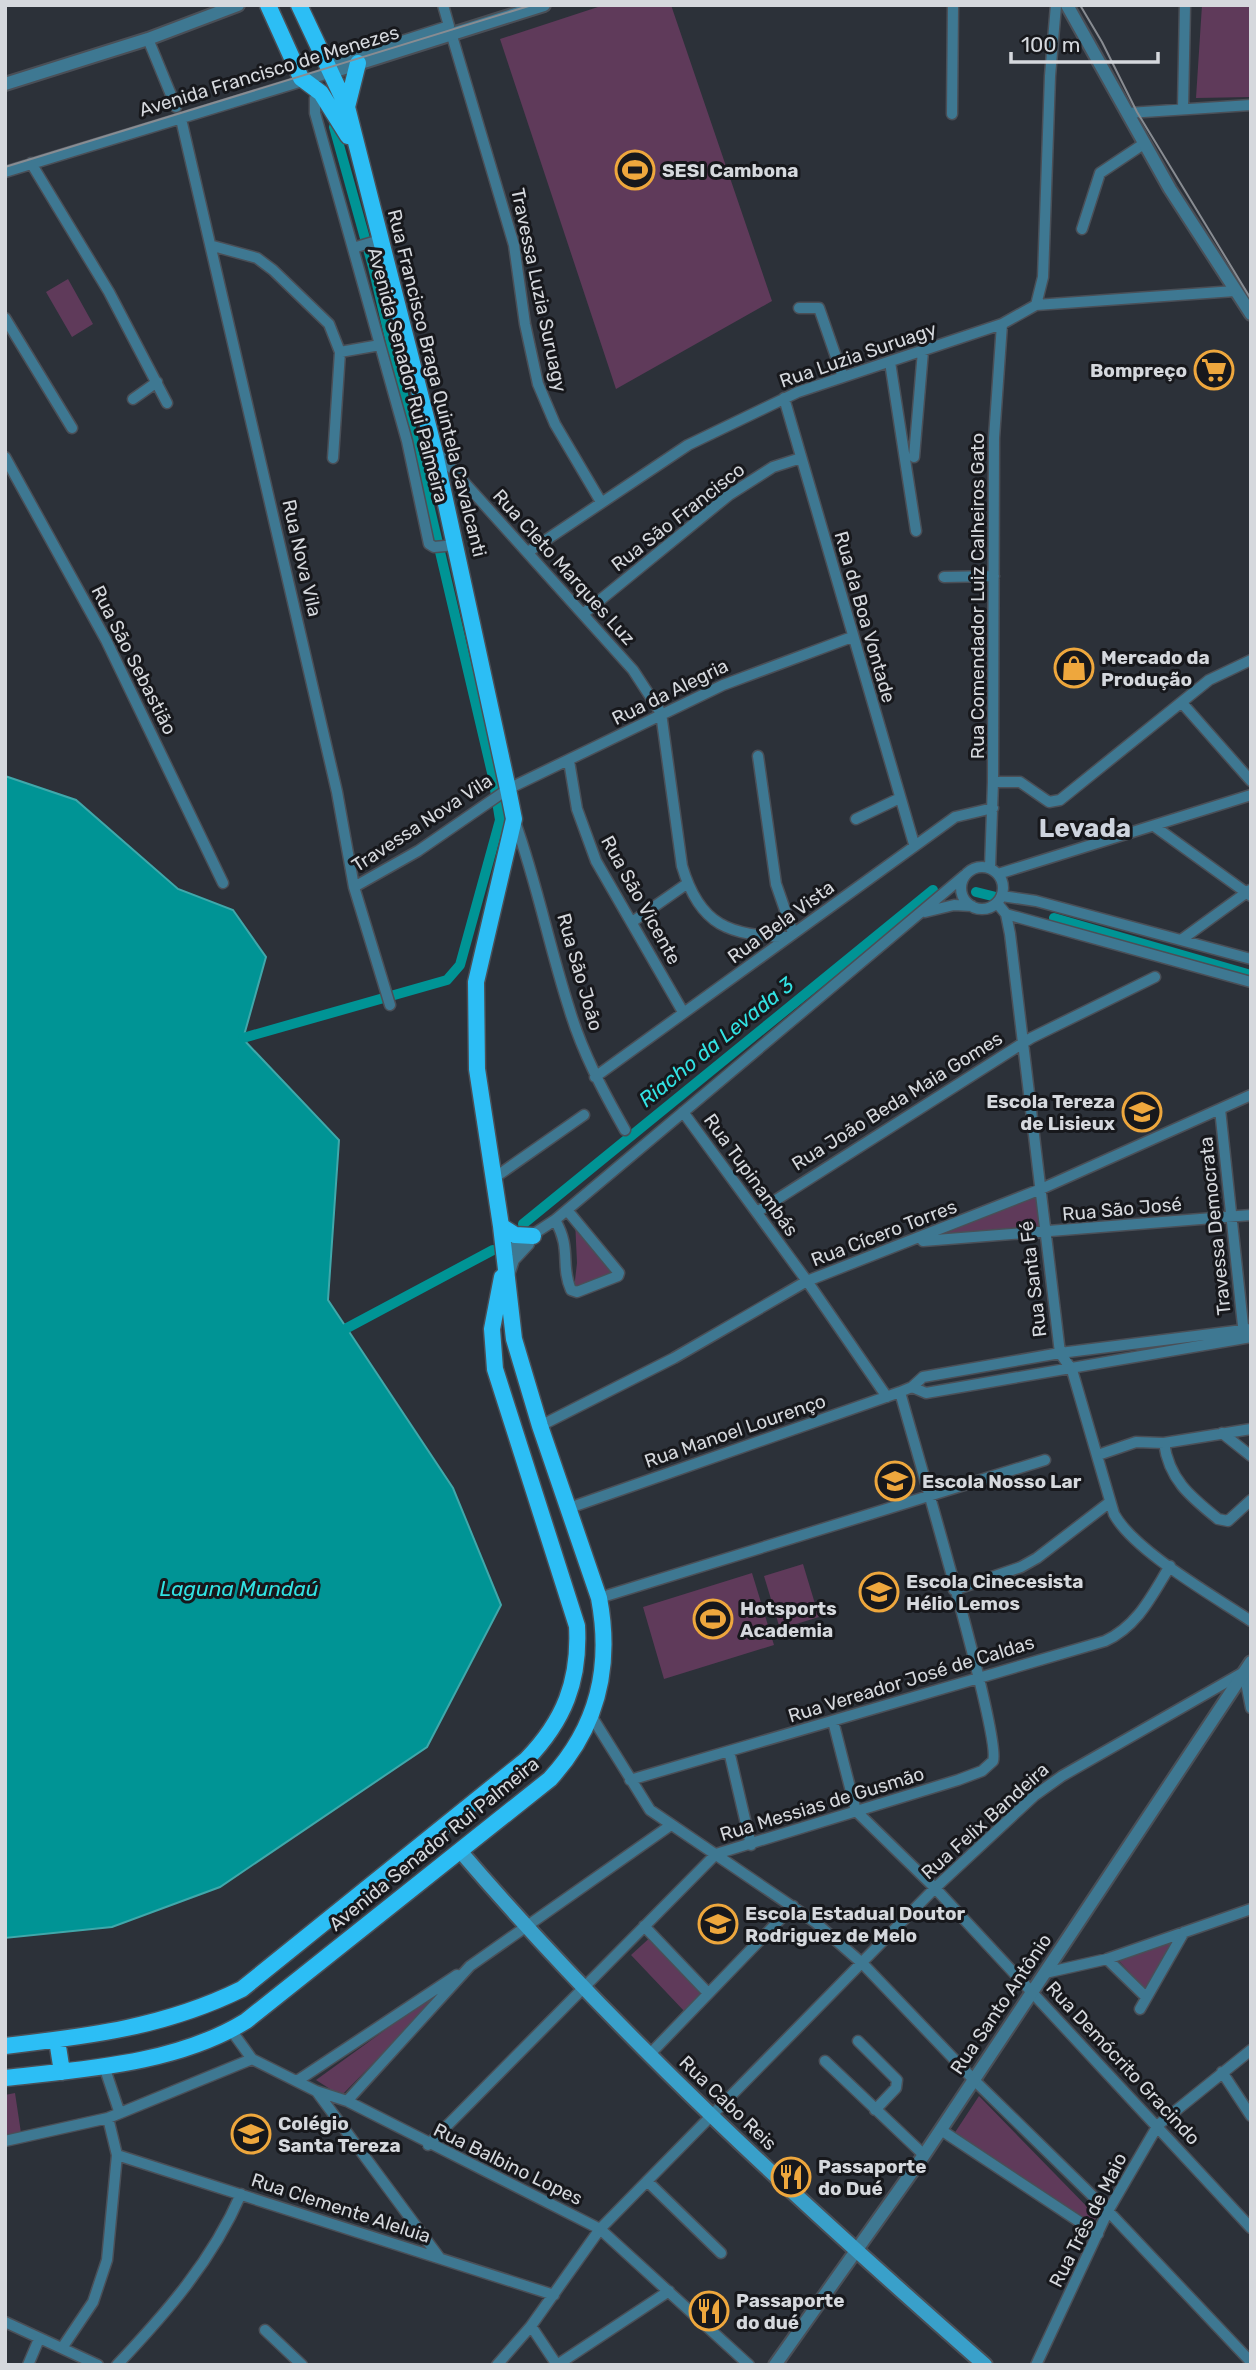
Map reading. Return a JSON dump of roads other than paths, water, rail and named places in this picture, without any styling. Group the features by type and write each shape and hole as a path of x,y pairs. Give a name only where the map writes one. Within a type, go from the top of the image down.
{"main road":[{"path":"268,5 303,80 321,93 359,156"},
{"name":"Rua Francisco Braga Quintela Cavalcanti","path":"299,5 346,107 376,241 434,449 441,546 471,620"},
{"path":"284,42 299,43 310,30"},
{"path":"346,107 358,63"},
{"name":"Avenida Senador Rui Palmeira","path":"5,2078 104,2066 167,2053 231,2030 461,1852 550,1779 568,1760 592,1717 606,1648 599,1598 517,1350 477,1069 476,982 514,819 471,620"},
{"path":"501,1226 515,1235 537,1233"},
{"name":"Avenida Senador Rui Palmeira","path":"5,2046 139,2027 195,2011 258,1978 541,1745 565,1710 577,1665 577,1626 493,1356 492,1329 504,1259"},
{"path":"550,1536 565,1537 576,1528"},
{"path":"558,1560 570,1552 584,1552"},
{"name":"Rua Cabo Reis","path":"461,1852 524,1926 711,2116 857,2253 985,2365"},
{"path":"195,2011 207,2040"},
{"path":"57,2040 61,2072"}],"street":[{"path":"5,84 148,38 238,5"},
{"name":"Travessa Luzia Suruagy","path":"443,5 514,245 525,324 538,384 555,424 601,502"},
{"name":"Avenida Francisco de Menezes","path":"5,172 303,80 329,68 358,63 450,31 544,5"},
{"path":"952,114 953,5"},
{"path":"1036,305 1043,277 1050,76 1056,5"},
{"path":"1067,5 1145,143 1251,314"},
{"path":"1185,5 1183,97 1188,108"},
{"path":"329,68 450,31"},
{"path":"148,38 176,107"},
{"name":"Avenida Senador Rui Palmeira","path":"321,93 313,104 356,247 380,345 441,546"},
{"path":"1128,113 1251,105"},
{"name":"Rua Nova Vila","path":"181,119 213,246 337,792 355,887 388,1000"},
{"path":"1082,229 1100,173 1145,143"},
{"path":"31,163 109,292 167,403"},
{"path":"356,247 376,241"},
{"path":"213,246 257,258 329,324 340,352 332,458"},
{"path":"1235,292 1251,290"},
{"name":"Rua Luzia Suruagy","path":"528,552 688,445 784,398 1002,324 1036,305 1235,292"},
{"path":"799,308 819,307 843,377"},
{"path":"5,318 72,428"},
{"name":"Rua Comendador Luiz Calheiros Gato","path":"994,871 994,438 1002,324"},
{"path":"340,352 380,345"},
{"path":"915,457 923,351"},
{"path":"890,362 916,531"},
{"path":"133,398 157,382"},
{"name":"Rua da Boa Vontade","path":"784,398 914,844"},
{"name":"Rua Cleto Marques Luz","path":"434,449 633,670 661,713"},
{"name":"Rua São Sebastião","path":"5,457 106,640 223,883"},
{"name":"Rua São Francisco","path":"583,614 729,495 773,467 801,458"},
{"path":"944,577 994,576"},
{"name":"Rua da Alegria","path":"506,790 661,713 748,674 852,637"},
{"path":"993,782 1014,780 1049,802 1060,800 1209,680 1251,660"},
{"path":"1182,703 1251,781"},
{"path":"661,713 669,786 688,883 708,914 728,930 790,935 776,884 758,756"},
{"name":"Rua São Vicente","path":"569,761 584,832 596,861 683,1012"},
{"name":"Travessa Nova Vila","path":"355,887 418,851 506,790"},
{"path":"504,1259 555,1220 976,867 994,871 1154,826 1251,795"},
{"path":"856,819 900,798"},
{"name":"Rua Bela Vista","path":"595,1077 914,844 955,817 993,808"},
{"name":"Rua São João","path":"514,819 535,879 569,1009 595,1077 625,1130"},
{"path":"1154,826 1249,893 1181,940"},
{"path":"994,871 1003,884 999,899 1006,914 1251,982"},
{"path":"965,875 961,889 972,906"},
{"path":"632,922 688,883"},
{"path":"921,913 954,905 985,909 999,899 1036,901 1251,959"},
{"name":"Rua Santa Fé","path":"1006,914 1060,1353 1072,1370 1110,1502 1124,1529 1170,1566 1251,1621"},
{"name":"Rua João Beda Maia Gomes","path":"757,1212 1021,1044 1156,977"},
{"name":"Rua Cícero Torres","path":"540,1426 674,1358 807,1281 913,1242 1041,1189 1251,1095"},
{"name":"Travessa Democrata","path":"1220,1109 1247,1333"},
{"name":"Rua Tupinambás","path":"683,1112 807,1281 887,1397"},
{"path":"494,1178 584,1115"},
{"path":"555,1220 566,1243 570,1290 577,1292 618,1276 619,1272 611,1260 567,1210"},
{"name":"Rua São José","path":"913,1242 1251,1215"},
{"path":"507,1282 514,1260 537,1233"},
{"name":"Rua Manoel Lourenço","path":"569,1508 887,1397 912,1387 923,1377 1060,1353 1247,1333"},
{"name":"Rua Manoel Lourenço","path":"912,1387 926,1393 1072,1370 1247,1333"},
{"path":"900,1392 978,1676"},
{"path":"1098,1455 1136,1442 1164,1443 1251,1429"},
{"path":"1222,1433 1251,1456"},
{"path":"1164,1443 1166,1459 1177,1482 1219,1520 1228,1521 1251,1500"},
{"path":"599,1598 1045,1460"},
{"path":"954,1590 1021,1567 1037,1558 1057,1546 1110,1502"},
{"name":"Rua Vereador José de Caldas","path":"630,1780 1119,1634 1140,1614 1170,1566"},
{"path":"1247,1667 1251,1708"},
{"name":"Rua Felix Bandeira","path":"497,2365 531,2326 600,2229 935,1888 1034,1796 1062,1776 1247,1667"},
{"name":"Rua Santo Antônio","path":"778,2363 941,2130 1247,1667"},
{"name":"Rua Messias de Gusmão","path":"428,2145 716,1854 982,1771 995,1758 978,1676"},
{"path":"1217,1687 1225,1690 1226,1698"},
{"path":"592,1717 644,1803 671,1825 793,1906 863,1964 974,2080 1108,2211 1251,2362"},
{"path":"833,1721 856,1811"},
{"path":"729,1751 751,1845"},
{"name":"Rua Demócrito Gracindo","path":"856,1811 935,1888 1251,2228"},
{"path":"297,2081 470,1966 671,1825"},
{"path":"650,2054 793,1906"},
{"path":"1045,1973 1107,1959 1251,1909"},
{"path":"644,1926 708,1993"},
{"path":"1140,2009 1184,1932"},
{"path":"1107,1959 1146,1997"},
{"path":"346,2101 470,1966"},
{"name":"Rua Balbino Lopes","path":"231,2030 252,2059 316,2091 346,2101 428,2145 600,2229 749,2365"},
{"path":"858,2041 897,2080 896,2088 875,2110"},
{"name":"Rua Três de Maio","path":"1036,2365 1108,2211 1158,2125 1251,2050"},
{"path":"5,2141 108,2118 119,2111 252,2059"},
{"path":"825,2061 924,2155"},
{"path":"104,2066 119,2111"},
{"path":"1222,2072 1251,2116"},
{"path":"316,2091 439,2258"},
{"path":"62,2348 83,2320 102,2280 107,2260 117,2155 108,2118"},
{"path":"941,2130 1098,2234"},
{"name":"Rua Clemente Aleluia","path":"117,2155 554,2295"},
{"path":"647,2181 721,2253"},
{"path":"117,2365 174,2305 211,2251 241,2194"},
{"path":"531,2326 557,2365 669,2291"},
{"path":"5,2322 98,2365"},
{"path":"265,2330 302,2365"},
{"path":"28,2365 39,2339"}],"water":[{"name":"Laguna Mundaú","path":"5,776 76,800 178,889 233,910 266,957 243,1039 339,1140 328,1300 453,1488 501,1605 427,1747 220,1887 112,1927 5,1938"}],"waterway":[{"path":"243,1038 447,980 460,965 500,820 493,777 373,267 334,127"},
{"name":"Riacho da Levada 3","path":"523,1224 933,890"},
{"name":"Riacho da Levada 3","path":"976,892 996,897"},
{"name":"Riacho da Levada 3","path":"1054,918 1251,975"},
{"name":"Riacho da Levada 3","path":"347,1328 493,1250"}],"tram line":[{"path":"5,167 532,5"},
{"path":"1080,5 1137,112 1251,299"}],"place":[{"name":"SESI Cambona","path":"635,170"},
{"name":"Bompreço","path":"1214,370"},
{"name":"Mercado da Produção","path":"1074,668"},
{"name":"Escola Tereza de Lisieux","path":"1142,1112"},
{"name":"Escola Nosso Lar","path":"895,1481"},
{"name":"Escola Cinecesista Hélio Lemos","path":"879,1592"},
{"name":"Hotsports Academia","path":"713,1619"},
{"name":"Escola Estadual Doutor Rodriguez de Melo","path":"718,1924"},
{"name":"Colégio Santa Tereza","path":"251,2134"},
{"name":"Passaporte do Dué","path":"791,2177"},
{"name":"Passaporte do dué","path":"709,2311"}],"district":[{"name":"Levada","path":"1085,828"}]}
